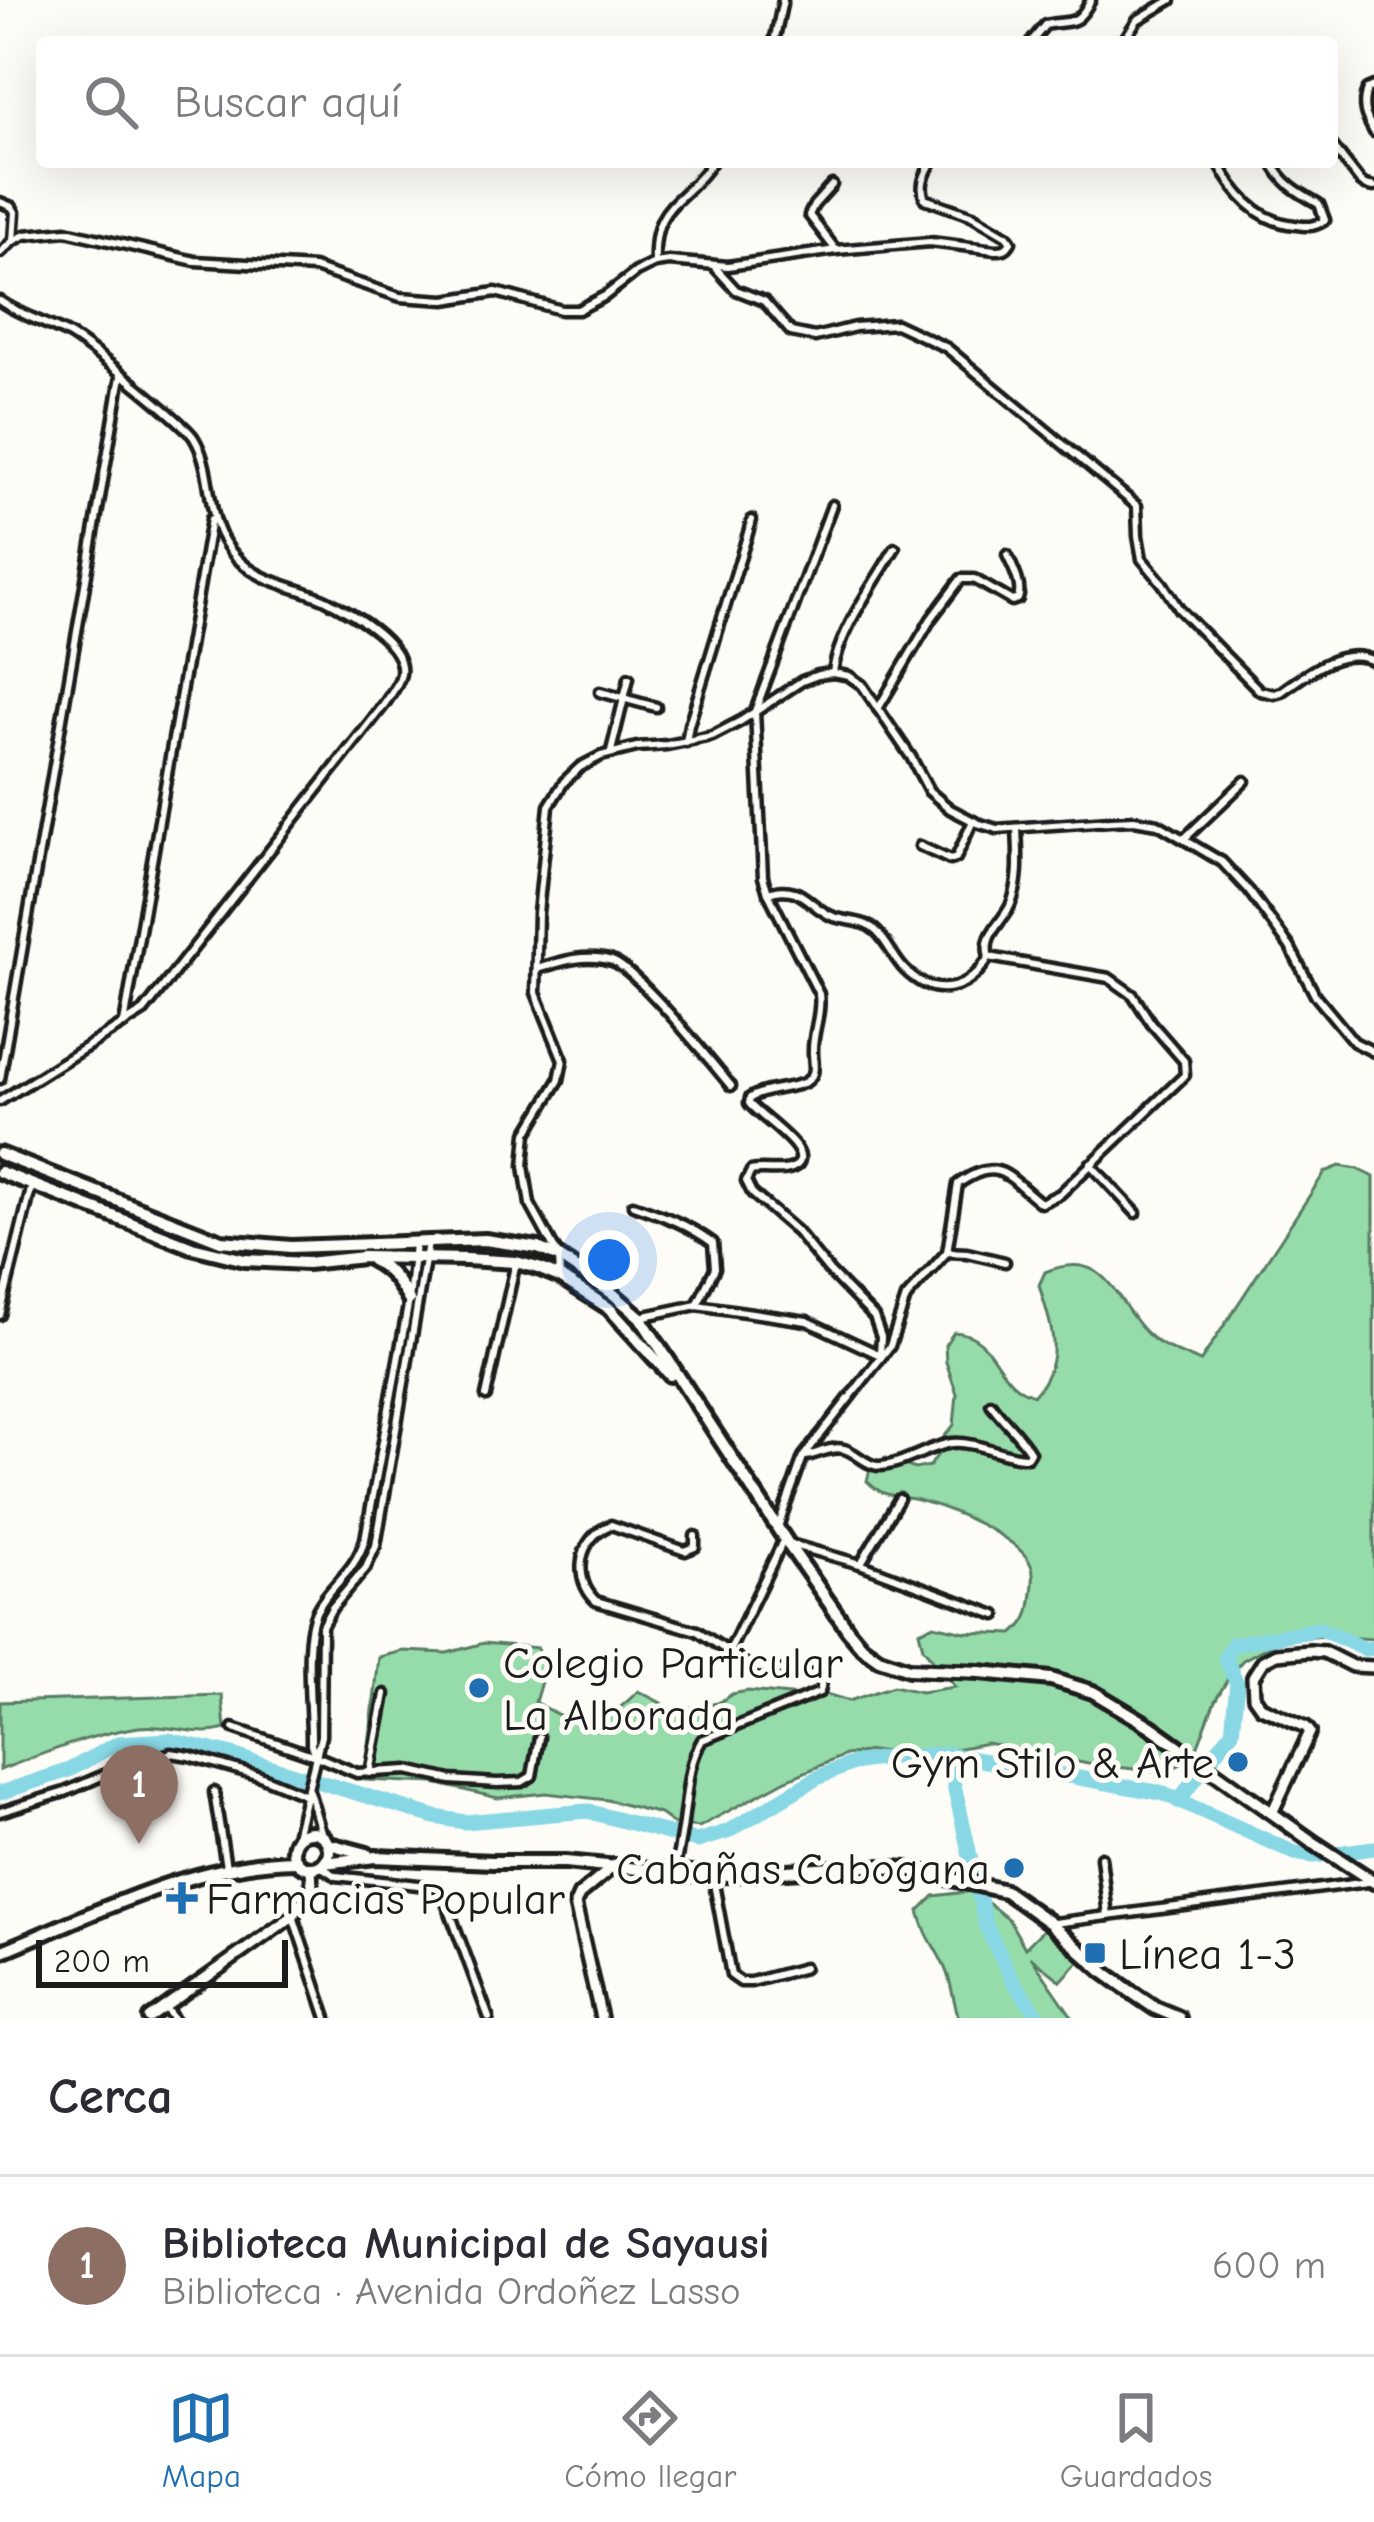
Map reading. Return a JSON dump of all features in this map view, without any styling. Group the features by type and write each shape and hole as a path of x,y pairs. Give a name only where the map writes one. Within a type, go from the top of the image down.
{"main road":[{"path":"0,1154 221,1241 291,1247 485,1240 538,1248 559,1258 640,1317 862,1647 909,1670 1052,1679 1093,1692 1150,1726 1373,1882"},
{"path":"0,1172 215,1254 245,1260 307,1263 363,1257 516,1262 560,1277 609,1308 696,1405"},
{"path":"363,1257 386,1268 409,1300"},
{"path":"265,1861 307,1832 376,1857"},
{"path":"318,1866 329,1854 325,1839"},
{"path":"294,1842 296,1861"},
{"path":"0,1952 140,1895 226,1867 265,1861 318,1866 376,1857 615,1865 712,1876 863,1866 907,1869 1005,1891 1050,1923 1105,1973 1155,2008 1179,2018"}],"street":[{"path":"776,36 783,0"},
{"path":"1036,36 1045,26 1071,24 1091,0"},
{"path":"1127,36 1137,20 1172,0"},
{"path":"1374,86 1367,89 1363,104 1374,132"},
{"path":"1338,153 1360,181 1374,187"},
{"path":"655,263 658,223 708,168"},
{"path":"0,253 33,232 66,231 194,261 314,268 419,300 496,292 560,310 578,310 655,263 728,266 930,242 995,250 1009,246 1007,236 973,216 925,199 922,192 929,168"},
{"path":"1222,168 1253,208 1273,220 1311,227 1325,220 1319,204 1281,180 1275,168"},
{"path":"832,185 809,214 836,250"},
{"path":"0,202 15,212 13,241"},
{"path":"713,265 736,290 764,301 790,332 815,338 896,324 946,348 1137,506 1142,560 1179,609 1260,691 1281,692 1324,664 1347,657 1374,661"},
{"path":"0,301 69,334 191,433 202,458 212,515 232,554 263,578 326,600 364,623 390,644 400,660 401,674 383,706 144,1011 0,1101"},
{"path":"0,1079 122,376"},
{"path":"832,505 755,710 763,877 816,987 821,1011 812,1051 814,1071 802,1084 769,1089 750,1098 755,1113 782,1132 798,1148 800,1157 790,1170 757,1168 746,1181 752,1193 796,1232 874,1317 881,1336 880,1355"},
{"path":"124,1024 212,515"},
{"path":"686,742 752,520"},
{"path":"833,673 842,641 895,548"},
{"path":"878,709 931,619 962,578 974,579 1012,601 1018,599 1019,586 1007,555"},
{"path":"560,1277 559,1258 530,1204 524,1166 526,1133 559,1080 563,1060 536,993 549,806 580,767 611,752 712,736 802,681 833,673 862,685 929,791 973,821 997,829 1134,820 1158,824 1222,862 1250,891 1290,947 1315,995 1354,1042 1374,1052"},
{"path":"611,752 629,678"},
{"path":"599,692 656,707"},
{"path":"1184,839 1245,781"},
{"path":"920,846 950,860 956,858 973,821"},
{"path":"989,957 987,940 1015,889 1017,828"},
{"path":"768,892 783,889 801,894 831,916 862,922 908,974 926,985 962,984 977,977 989,957"},
{"path":"729,1652 784,1536 803,1456 895,1337 906,1298 947,1252 958,1184 979,1169 998,1170 1041,1204 1060,1193 1185,1075 1184,1061 1133,994 1108,978 989,957"},
{"path":"537,969 572,958 622,966 731,1086"},
{"path":"1090,1164 1136,1213"},
{"path":"0,1315 4,1275 32,1185"},
{"path":"634,1205 697,1231 712,1244 715,1268 697,1305"},
{"path":"315,1758 310,1631 318,1608 361,1552 413,1258 422,1244"},
{"path":"294,1842 321,1736 322,1626 366,1568 376,1546 427,1258 422,1244"},
{"path":"947,1252 1005,1262"},
{"path":"486,1396 516,1262"},
{"path":"640,1317 697,1305 807,1321 880,1355"},
{"path":"803,1456 837,1448 883,1466 952,1443 1027,1457 1028,1447 991,1403"},
{"path":"860,1564 899,1499"},
{"path":"674,1872 692,1757 702,1740 820,1692 822,1682 815,1675 750,1666 697,1630 596,1601 584,1590 580,1557 602,1528 611,1525 685,1551 695,1547 695,1536"},
{"path":"784,1536 996,1615"},
{"path":"1271,1813 1310,1732 1261,1707 1251,1688 1255,1671 1276,1654 1310,1651 1324,1652 1352,1666 1374,1667"},
{"path":"370,1773 386,1694"},
{"path":"233,1728 352,1772 408,1770 463,1781 522,1782 532,1776 539,1737"},
{"path":"0,1812 171,1754 308,1791"},
{"path":"308,1791 325,1839"},
{"path":"214,1792 226,1867"},
{"path":"1101,1857 1108,1916"},
{"path":"602,2018 575,1904 579,1895 615,1865"},
{"path":"149,2018 293,1916 312,1887 318,1866 336,1876 442,1891 490,2018"},
{"path":"712,1876 731,1975 736,1980 751,1982 804,1968"},
{"path":"1050,1923 1373,1882"},
{"path":"293,1916 327,2018"},
{"path":"165,2008 173,2018"}],"green space":[{"path":"1340,1166 1374,1177 1374,1639 1292,1639 1243,1660 1215,1701 1197,1748 1185,1762 1153,1771 1088,1764 987,1743 933,1753 871,1751 845,1755 786,1780 699,1827 674,1824 660,1814 607,1800 546,1793 498,1798 434,1783 365,1780 379,1657 403,1651 447,1653 484,1643 537,1648 545,1668 535,1702 578,1721 613,1713 638,1691 675,1710 718,1703 748,1691 810,1697 820,1692 849,1701 893,1686 921,1692 955,1687 923,1648 919,1631 934,1625 1013,1634 1029,1611 1031,1565 1013,1544 981,1525 930,1504 884,1493 867,1481 871,1465 886,1458 915,1469 930,1466 938,1454 954,1425 957,1394 945,1345 954,1332 979,1342 1010,1381 1034,1395 1053,1355 1039,1285 1045,1272 1085,1267 1111,1285 1156,1341 1200,1362 1325,1172"},
{"path":"222,1695 225,1729 203,1732 150,1726 121,1730 0,1770 0,1702"},
{"path":"973,1891 1009,1920 1025,1948 1046,1927 1083,1957 1061,1981 1031,1957 1073,2018 959,2018 947,1974 919,1911 934,1896"}],"waterway":[{"path":"1210,1760 1232,1732 1237,1683 1225,1658 1233,1644 1320,1629 1365,1649 1374,1648"},
{"path":"0,1793 69,1770 118,1743 169,1740 435,1817 465,1822 587,1811 697,1841 727,1832 817,1778 853,1763 947,1754 1162,1793 1295,1853 1314,1856 1374,1848"},
{"path":"947,1754 986,1926 1012,1979 1040,2018"},
{"path":"1178,1801 1201,1772"}],"place":[{"name":"Colegio Particular La Alborada","path":"479,1688"},
{"name":"Gym Stilo & Arte","path":"1238,1762"},
{"name":"Biblioteca Municipal de Sayausi","path":"139,1844"},
{"name":"Cabañas Cabogana","path":"1014,1868"},
{"name":"Farmacias Popular","path":"182,1898"},
{"name":"Línea 1-3","path":"1095,1953"}]}
